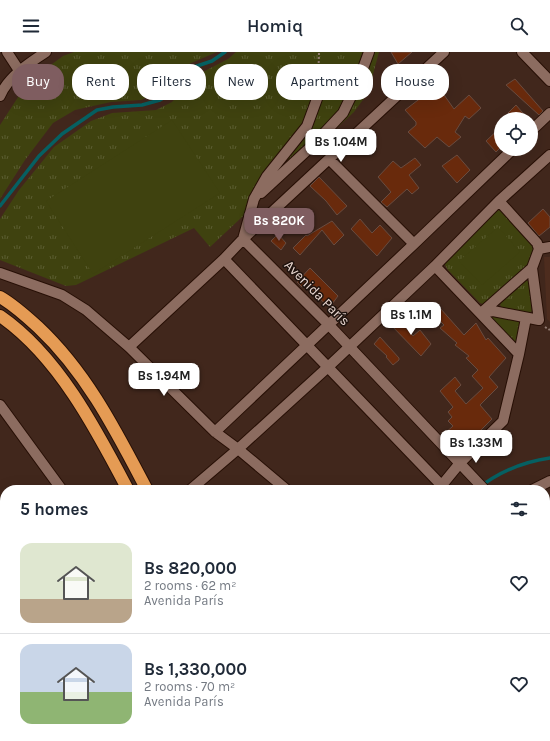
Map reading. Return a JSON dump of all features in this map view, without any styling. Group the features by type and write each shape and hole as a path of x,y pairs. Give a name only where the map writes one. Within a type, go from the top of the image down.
{"highway":[{"path":"0,297 23,313 55,343 88,384 144,485"},
{"path":"0,316 16,328 41,353 71,391 103,442 125,485"}],"street":[{"path":"7,52 15,64"},
{"path":"27,64 46,52"},
{"path":"254,200 314,144 342,113 358,82 369,52"},
{"path":"129,347 444,52"},
{"path":"522,52 550,81"},
{"path":"0,96 4,88 12,80"},
{"path":"243,239 254,200 267,176 307,126 317,100"},
{"path":"538,124 550,113"},
{"path":"196,485 238,449 328,367 348,346 435,266 499,202 550,155"},
{"path":"215,432 505,156"},
{"path":"329,159 414,244"},
{"path":"481,313 493,311 539,320 532,268 539,249 537,243 499,202"},
{"name":"Avenida París","path":"243,239 329,325 480,485"},
{"path":"539,249 550,247"},
{"path":"224,259 308,345 438,485"},
{"path":"435,266 519,354"},
{"path":"481,313 532,268"},
{"path":"0,273 62,295 86,310 129,347 215,432 281,485"},
{"path":"443,485 460,463 503,422 526,318"},
{"path":"0,405 58,485"}],"path":[{"path":"319,52 319,64"}],"shaded area":[{"path":"544,257 550,257 550,322 547,319"}],"green space":[{"path":"74,52 217,52 189,64 137,64 137,100 141,100 111,102 75,110 53,123 25,160 0,199 0,125 16,100 64,100 64,64 52,64 63,56"},
{"path":"236,52 379,52 373,74 373,64 276,64 276,100 363,100 354,112 210,247 194,228 76,285 66,286 0,260 0,219 19,190 54,147 91,121 112,113 156,110 174,100 206,100 206,70 214,66 214,100 268,100 268,64 218,64 228,59"},
{"path":"172,120 220,193 93,274 46,201"},
{"path":"496,210 502,211 531,240 534,251 531,262 489,301 483,304 480,303 448,270 445,265 445,261"},
{"path":"498,227 520,252 482,285 459,261"},
{"path":"526,280 529,282 532,311 529,313 501,308 500,303"},
{"path":"493,315 519,321 517,344 515,344 490,317"}],"building":[{"path":"391,52 412,52 398,64"},
{"path":"515,79 543,111 539,115 538,112 536,112 506,85"},
{"path":"469,95 481,108 469,119 465,116 455,132 461,137 449,147 437,137 425,148 408,132 416,125 416,122 405,110 418,100 448,100 454,109"},
{"path":"516,105 522,112 509,112"},
{"path":"494,134 494,150 486,141"},
{"path":"457,155 470,170 457,183 442,166"},
{"path":"415,158 421,165 409,175 419,188 412,194 407,189 387,207 381,202 391,192 378,177 393,161 401,168"},
{"path":"319,177 347,206 337,215 326,201 310,186"},
{"path":"543,209 550,217 550,227 539,236 528,223"},
{"path":"360,219 372,233 380,225 392,238 377,256 351,229"},
{"path":"332,221 344,235 334,245 322,230 300,255 293,248 306,235 307,236"},
{"path":"278,234 286,243 281,250 271,241"},
{"path":"310,268 338,296 329,308 306,284 302,287 297,282"},
{"path":"440,308 464,335 476,323 486,340 488,338 506,358 489,377 498,387 480,405 492,419 470,441 463,435 454,446 443,435 453,426 448,421 452,417 448,412 453,407 440,391 455,377 461,385 455,391 466,404 483,388 472,376 478,370 466,358 469,356 455,345 457,343 440,328 444,325 434,315"},
{"path":"395,315 413,336 420,330 431,344 421,356 388,322"},
{"path":"380,337 399,358 399,360 393,365 386,357 387,356 374,344"}],"waterway":[{"path":"0,206 39,156 62,134 97,110 113,107 142,105 160,100 178,89 194,67 212,61 225,52"},
{"path":"483,485 502,473 520,465 550,458"}]}
